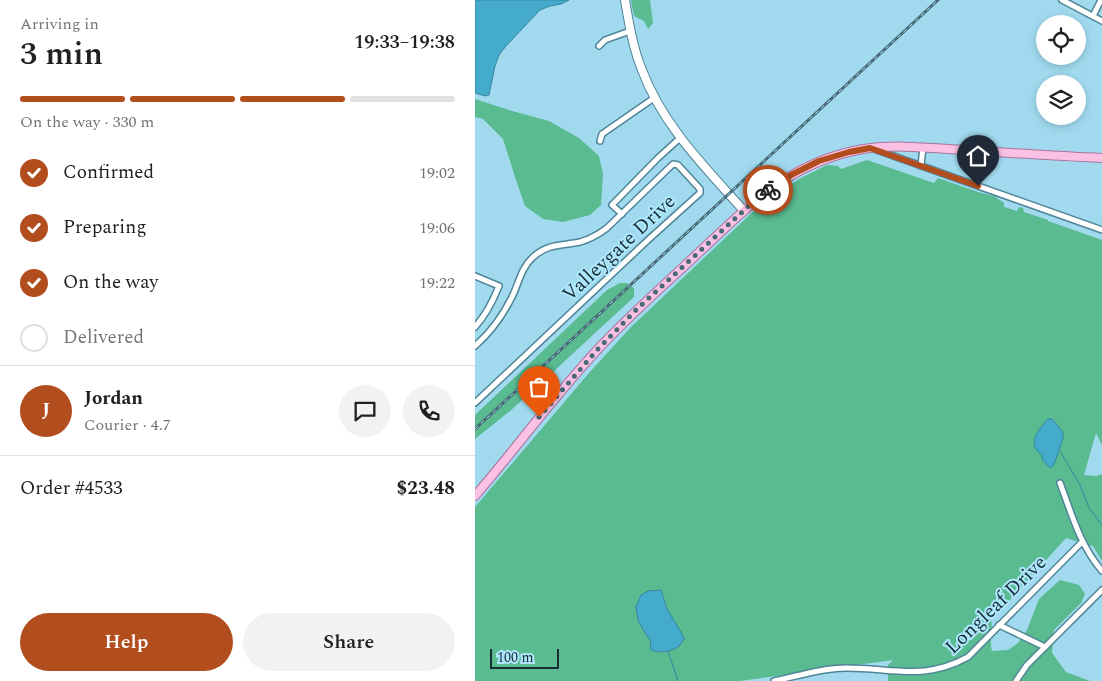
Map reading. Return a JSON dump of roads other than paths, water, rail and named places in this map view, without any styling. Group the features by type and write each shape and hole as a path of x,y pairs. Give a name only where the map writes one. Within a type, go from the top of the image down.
{"main road":[{"path":"625,0 630,31 641,70 663,114 692,154 744,211"},
{"path":"475,496 527,431 598,349 636,310 765,192 805,168 834,156 870,148 899,146 1102,158"}],"street":[{"path":"1062,0 1102,21"},
{"path":"1093,16 1101,0"},
{"path":"599,46 605,40 630,31"},
{"path":"600,141 602,134 654,98"},
{"name":"Valleygate Drive","path":"622,214 612,205 680,138"},
{"path":"921,166 923,147"},
{"path":"870,148 1102,230"},
{"name":"Valleygate Drive","path":"475,346 498,320 512,296 521,272 533,256 553,245 581,242 597,236 673,164 678,165 700,188 700,193 475,403"},
{"path":"475,276 499,286 486,314 475,328"},
{"path":"1061,483 1082,542 1102,571"},
{"name":"Longleaf Drive","path":"775,681 846,668 913,677 935,675 944,672 968,657 1082,542"},
{"path":"1016,681 1027,666 1102,590"},
{"path":"999,625 1045,647"}],"water":[{"path":"475,0 569,0 540,10 506,46 499,55 495,66 489,95 485,96 475,93"},
{"path":"1048,419 1052,419 1063,432 1063,438 1054,465 1050,468 1042,459 1042,455 1037,451 1034,442 1037,432"},
{"path":"661,590 667,609 684,639 676,648 660,652 650,649 651,641 638,620 636,607 641,595 648,591"}],"waterway":[{"path":"1060,451 1080,485 1089,508 1102,525"},
{"path":"668,651 678,681"}],"railway":[{"path":"475,429 938,0"}]}
